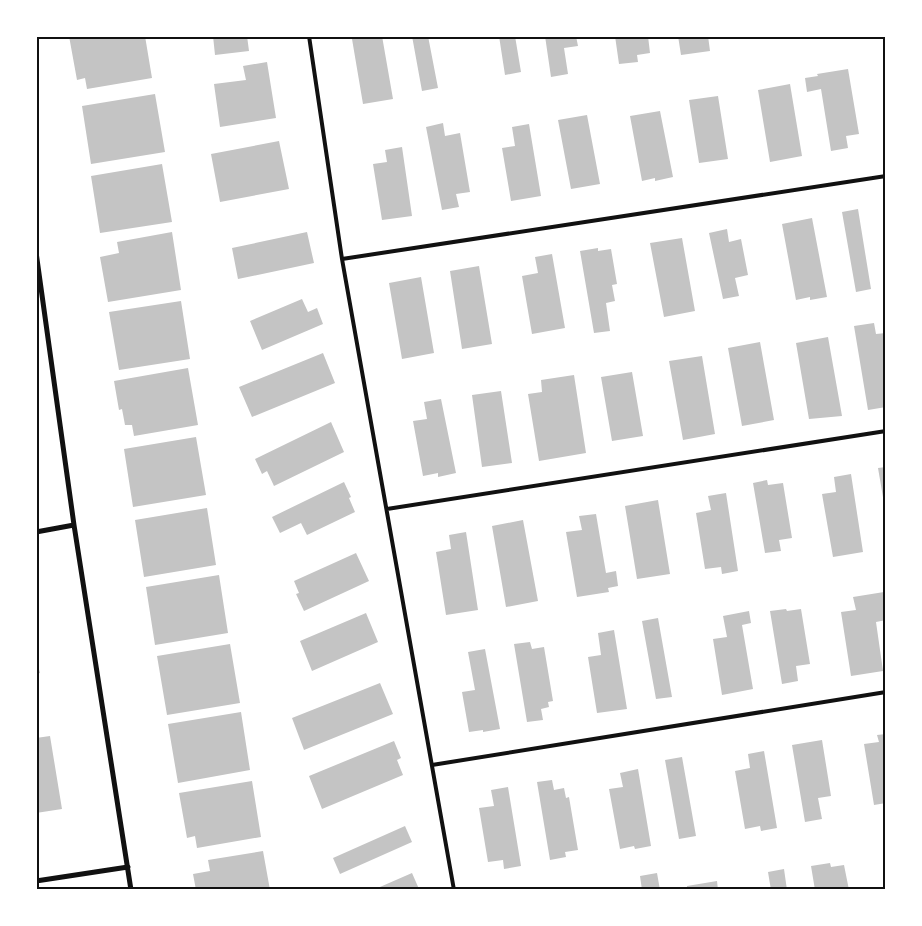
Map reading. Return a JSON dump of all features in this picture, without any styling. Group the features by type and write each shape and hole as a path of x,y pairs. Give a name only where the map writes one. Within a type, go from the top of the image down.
{"street":[{"path":"36,252 74,525 131,890"},
{"path":"36,532 74,525"},
{"path":"36,881 128,867"}],"lane":[{"path":"309,36 342,259 454,890"},
{"path":"342,259 886,176"},
{"path":"387,509 886,430"},
{"path":"432,765 886,692"}],"building":[{"path":"69,36 145,36 152,78 87,89 85,78 77,80"},
{"path":"213,36 247,36 249,51 215,55"},
{"path":"365,36 382,36 393,99 363,104 352,39"},
{"path":"412,36 428,36 438,88 422,91"},
{"path":"499,36 515,36 521,72 505,75"},
{"path":"545,36 576,36 578,46 564,48 568,74 551,77"},
{"path":"615,36 648,36 650,53 637,55 638,62 619,64"},
{"path":"678,36 708,36 710,51 681,55"},
{"path":"267,62 276,118 220,127 214,84 246,80 243,66"},
{"path":"848,69 859,134 846,136 848,148 831,151 821,89 807,92 805,78"},
{"path":"790,84 802,156 770,162 758,90"},
{"path":"155,94 165,152 91,164 82,106"},
{"path":"718,96 728,159 699,163 689,100"},
{"path":"660,111 673,177 655,181 655,178 642,181 630,116"},
{"path":"587,115 600,184 571,189 558,120"},
{"path":"443,123 445,136 460,133 470,192 456,194 459,207 442,210 426,127"},
{"path":"529,124 541,196 511,201 502,148 515,146 512,127"},
{"path":"279,141 289,189 220,202 211,154"},
{"path":"402,147 412,216 382,220 373,164 387,162 385,150"},
{"path":"162,164 172,222 100,233 91,176"},
{"path":"858,209 871,289 856,292 842,212"},
{"path":"812,218 827,297 810,300 810,297 796,300 782,224"},
{"path":"727,229 729,242 741,239 748,275 735,278 739,296 723,299 709,233"},
{"path":"172,232 181,290 108,302 100,257 119,253 117,242"},
{"path":"307,232 314,263 238,279 232,248"},
{"path":"682,238 695,311 664,317 650,243"},
{"path":"598,248 598,251 611,249 617,284 612,285 615,301 606,303 610,331 594,333 580,251"},
{"path":"552,254 565,328 532,334 522,276 538,273 535,257"},
{"path":"479,266 492,344 462,349 450,271"},
{"path":"421,277 434,353 402,359 389,283"},
{"path":"302,299 308,312 317,308 323,324 262,350 250,321"},
{"path":"181,301 190,359 119,370 109,312"},
{"path":"874,323 876,334 886,333 886,385 884,386 886,407 868,410 854,326"},
{"path":"828,337 842,416 809,419 796,343"},
{"path":"760,342 774,420 742,426 728,348"},
{"path":"323,353 335,383 252,417 239,387"},
{"path":"702,356 715,434 683,440 669,361"},
{"path":"188,368 198,425 134,436 132,425 125,425 122,409 119,410 114,381"},
{"path":"632,372 643,436 612,441 601,377"},
{"path":"574,375 586,453 539,461 528,394 542,392 541,380"},
{"path":"501,391 512,463 482,467 472,395"},
{"path":"441,399 456,473 438,477 438,473 423,476 413,421 427,419 424,402"},
{"path":"331,422 344,452 274,486 267,471 262,474 255,459"},
{"path":"196,437 206,495 133,507 124,449"},
{"path":"886,467 886,509 885,509 878,468"},
{"path":"851,474 863,552 833,557 822,494 836,492 834,477"},
{"path":"767,480 768,485 783,483 792,538 779,540 781,551 765,553 753,483"},
{"path":"344,482 355,512 307,535 301,523 280,533 272,517"},
{"path":"726,493 738,571 722,574 721,567 705,569 696,513 711,510 708,496"},
{"path":"658,500 670,574 637,579 625,506"},
{"path":"207,508 216,565 144,577 135,520"},
{"path":"596,514 606,573 616,571 618,586 608,588 609,592 577,597 566,532 582,530 579,516"},
{"path":"523,520 538,601 506,607 492,526"},
{"path":"466,532 478,610 446,615 436,552 451,549 449,535"},
{"path":"356,553 369,581 304,611 296,594 299,593 294,581"},
{"path":"219,575 228,633 155,645 146,587"},
{"path":"884,592 886,620 876,622 883,671 851,676 841,612 856,610 853,597"},
{"path":"786,609 787,611 801,609 810,664 796,666 798,681 782,684 770,611"},
{"path":"749,611 751,623 742,625 753,689 722,695 713,639 727,637 723,616"},
{"path":"366,613 378,642 312,671 300,641"},
{"path":"658,618 672,697 656,699 642,621"},
{"path":"614,630 627,709 597,713 588,657 601,655 598,633"},
{"path":"530,642 532,649 544,647 553,701 548,702 549,707 541,709 543,720 527,722 514,644"},
{"path":"230,644 240,703 167,715 157,656"},
{"path":"485,649 500,729 469,732 462,692 475,690 468,652"},
{"path":"36,658 40,673 36,674"},
{"path":"380,683 393,714 304,750 292,718"},
{"path":"241,712 250,770 178,783 168,724"},
{"path":"886,734 886,803 874,805 864,744 879,742 877,735"},
{"path":"50,736 62,809 36,813 36,738"},
{"path":"822,740 831,796 818,798 822,819 805,822 792,745"},
{"path":"394,741 401,758 397,760 403,775 322,809 309,776"},
{"path":"764,751 777,828 761,831 760,826 745,829 735,771 750,768 748,754"},
{"path":"682,757 696,836 679,839 665,760"},
{"path":"638,769 651,846 635,849 634,846 620,849 609,789 623,787 620,773"},
{"path":"552,780 554,790 564,788 566,798 569,797 578,850 565,852 566,857 550,860 537,782"},
{"path":"252,781 261,837 197,848 195,836 187,838 179,793"},
{"path":"508,787 521,866 504,869 503,860 488,862 479,808 494,806 491,790"},
{"path":"405,826 412,842 340,874 333,858"},
{"path":"263,851 270,890 196,890 193,874 210,871 208,860"},
{"path":"830,863 831,867 844,865 849,890 815,890 811,866"},
{"path":"784,869 787,890 771,890 768,872"},
{"path":"412,873 419,889 373,890"},
{"path":"657,873 660,890 642,890 640,876"},
{"path":"717,881 718,890 687,890 687,886"}]}
